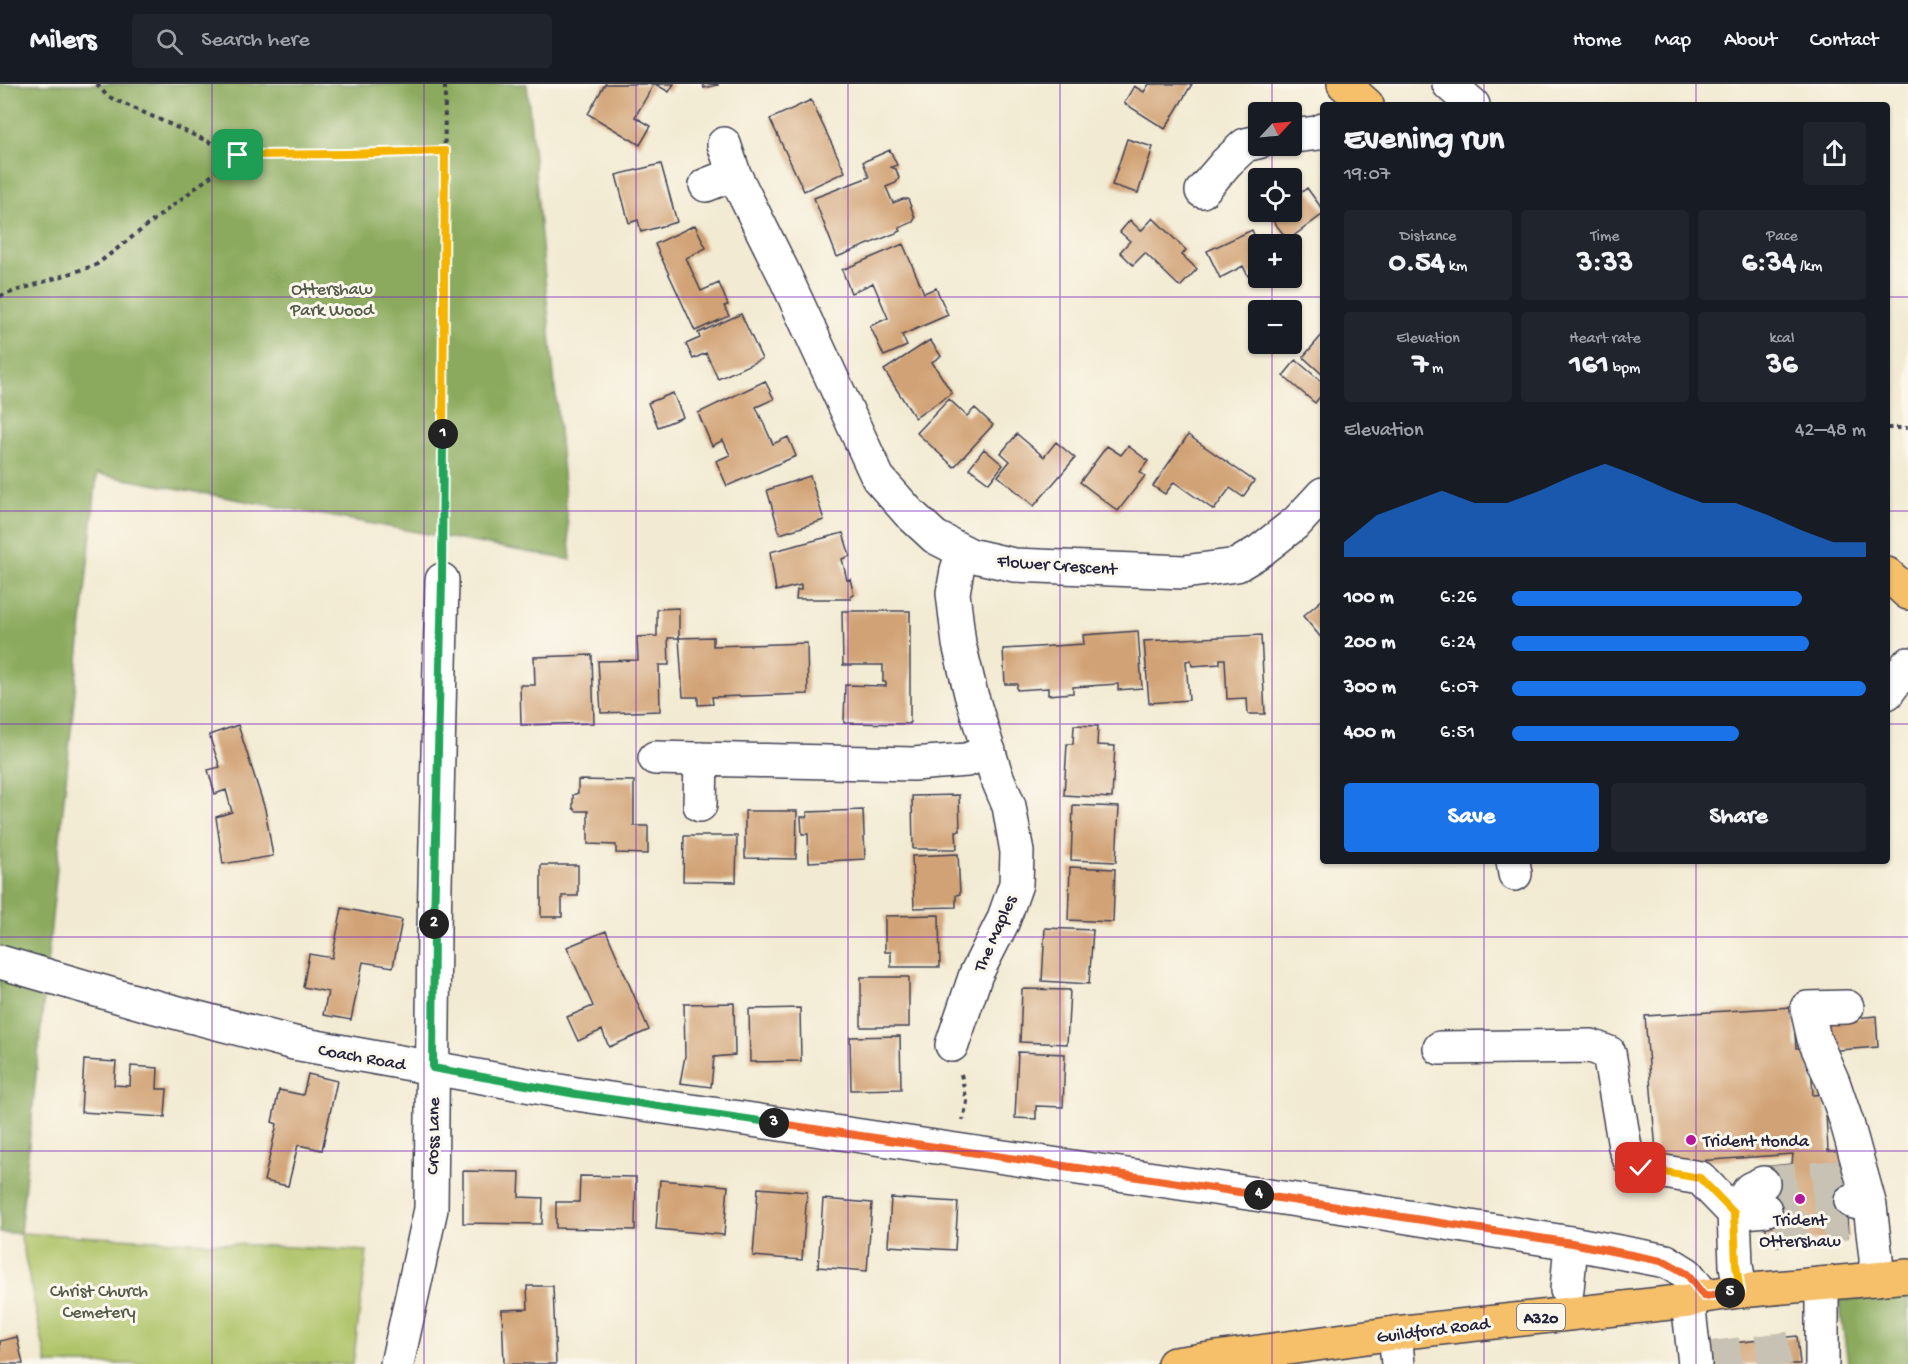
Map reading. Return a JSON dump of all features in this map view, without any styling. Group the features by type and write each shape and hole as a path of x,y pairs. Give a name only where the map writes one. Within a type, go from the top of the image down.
{"main road":[{"path":"1890,577 1908,593"},
{"name":"Guildford Road","path":"1174,1364 1396,1349 1740,1291 1892,1278"}],"street":[{"path":"1449,84 1470,102"},
{"path":"1302,135 1320,132"},
{"path":"1202,191 1226,163 1248,144"},
{"name":"Flower Crescent","path":"721,168 783,272 878,478 909,513 935,537 970,555 1014,565 1184,572 1237,565 1260,551 1297,522 1320,497"},
{"name":"The Maples","path":"952,1045 976,974 1003,921 1016,884 1017,852 1009,806 996,775 971,694 959,644 953,593 963,552"},
{"name":"Cross Lane","path":"397,1364 431,1209 434,928 442,580"},
{"path":"1890,689 1908,663"},
{"path":"655,758 913,764 967,760 989,751"},
{"path":"700,805 702,759"},
{"name":"Coach Road","path":"0,962 148,1005 294,1043 576,1094 1364,1210 1572,1243 1666,1262 1687,1274 1696,1298"},
{"path":"1847,1007 1807,1008 1814,1039 1833,1082 1847,1123 1856,1206 1892,1278"},
{"path":"1440,1047 1592,1046 1609,1053 1625,1147 1630,1160 1641,1168 1700,1178 1753,1215 1740,1291"},
{"path":"1567,1290 1572,1243"},
{"path":"1814,1351 1822,1284"},
{"path":"1696,1298 1699,1360"}],"path":[{"path":"97,84 107,96 238,155 445,151"},
{"path":"442,580 445,84"},
{"path":"0,296 96,265 238,155"},
{"path":"1890,428 1908,428"},
{"path":"952,1045 959,1062 966,1102 957,1151"}],"green space":[{"name":"Ottershaw Park Wood","path":"0,84 527,84 571,560 97,474 20,1233 0,1233"},
{"name":"Christ Church Cemetery","path":"20,1233 367,1251 353,1364 47,1364"},
{"path":"1908,1297 1908,1364 1848,1364 1839,1300"}],"building":[{"path":"605,84 654,84 635,117 651,126 640,145 588,114"},
{"path":"655,84 674,84 669,92"},
{"path":"703,84 718,84 718,85 704,88"},
{"path":"1149,84 1192,84 1165,129 1124,103 1134,86 1144,92"},
{"path":"811,100 845,172 804,191 770,119"},
{"path":"1127,139 1153,147 1138,193 1112,185"},
{"path":"890,150 897,165 891,167 896,169 899,178 896,183 886,187 893,203 908,199 915,218 913,222 899,228 901,231 837,257 814,198 869,177 863,162"},
{"path":"661,164 677,222 641,232 638,220 629,223 616,175"},
{"path":"1307,188 1320,206 1320,216 1296,234 1283,234 1274,222 1302,222 1302,192"},
{"path":"1153,218 1186,250 1182,255 1197,269 1180,287 1145,253 1133,265 1120,252 1130,241 1120,232 1130,220 1141,231"},
{"path":"695,225 706,248 686,258 701,291 719,283 728,305 724,306 729,316 695,331 655,244"},
{"path":"1252,230 1254,234 1248,234 1248,276 1243,266 1220,278 1207,251"},
{"path":"903,244 924,293 936,288 948,315 902,335 907,346 884,356 870,326 888,318 873,283 851,293 842,270"},
{"path":"741,314 762,359 718,379 706,353 693,359 686,344 700,338 698,333"},
{"path":"1320,337 1320,372 1303,357"},
{"path":"930,340 941,356 932,362 952,393 915,418 884,370"},
{"path":"1296,360 1320,380 1320,397 1315,403 1283,376"},
{"path":"765,381 774,399 756,407 773,444 788,437 796,456 727,486 716,461 730,455 723,440 712,446 698,413"},
{"path":"673,393 683,417 658,427 648,403"},
{"path":"949,399 967,416 975,408 993,425 954,467 917,433"},
{"path":"1017,434 1044,457 1056,442 1075,458 1034,506 998,476 1010,461 1001,453"},
{"path":"1188,435 1254,481 1243,497 1230,488 1214,510 1174,482 1165,494 1153,486"},
{"path":"1107,446 1121,455 1128,446 1148,461 1140,472 1145,476 1118,511 1080,482"},
{"path":"984,449 1003,465 989,483 969,468"},
{"path":"810,476 824,520 780,534 767,490"},
{"path":"843,533 850,556 842,559 847,580 850,579 854,595 850,596 851,599 796,599 797,590 801,590 801,585 776,591 770,552"},
{"path":"1320,602 1320,636 1303,616"},
{"path":"679,608 679,638 668,638 669,665 659,665 660,711 601,713 598,661 638,660 637,637 657,636 657,609"},
{"path":"842,611 910,611 910,724 844,723 845,685 886,686 886,682 883,682 883,665 843,665"},
{"path":"1138,631 1142,688 1118,690 1118,684 1073,687 1073,693 1048,695 1048,688 1017,690 1017,684 1005,684 1003,649 1084,644 1083,635"},
{"path":"1261,635 1265,714 1248,714 1247,698 1227,699 1225,659 1220,659 1220,664 1192,666 1191,660 1186,661 1189,700 1149,703 1144,641"},
{"path":"713,637 713,646 807,643 808,694 712,697 713,704 698,705 698,697 683,697 679,638"},
{"path":"592,655 594,723 521,725 520,685 535,685 534,657"},
{"path":"238,725 265,809 273,856 223,864 216,817 232,812 226,790 215,794 208,770 220,767 209,735"},
{"path":"1074,725 1098,726 1097,745 1115,746 1112,798 1064,795 1067,744 1073,744"},
{"path":"578,780 634,781 634,826 648,826 648,854 616,853 616,845 588,844 588,811 576,811 573,808 573,795 578,793"},
{"path":"959,795 960,831 956,831 957,849 913,849 912,796"},
{"path":"1073,805 1119,807 1116,862 1071,860"},
{"path":"863,810 865,859 809,862 808,834 802,834 801,817 807,817 807,812"},
{"path":"745,811 797,811 796,859 745,858"},
{"path":"684,836 737,836 736,882 683,881"},
{"path":"958,854 960,894 956,895 956,907 914,908 912,856"},
{"path":"541,865 578,865 578,896 562,896 562,917 541,917"},
{"path":"1070,867 1115,869 1113,922 1068,920"},
{"path":"342,908 402,920 393,967 363,962 351,1020 323,1015 328,992 303,987 309,954 332,958"},
{"path":"939,915 940,967 891,967 891,952 885,952 885,916"},
{"path":"1045,928 1093,930 1089,984 1042,981"},
{"path":"606,931 649,1030 609,1047 602,1030 578,1041 567,1017 593,1006 567,947"},
{"path":"861,977 909,977 909,1027 861,1027"},
{"path":"1022,989 1070,990 1067,1044 1020,1042"},
{"path":"734,1003 735,1055 714,1057 711,1087 680,1083 685,1056 684,1004"},
{"path":"1793,1007 1796,1048 1810,1048 1813,1095 1825,1094 1828,1151 1844,1151 1848,1238 1767,1244 1762,1167 1792,1164 1793,1154 1657,1164 1645,1016"},
{"path":"800,1008 801,1061 750,1062 749,1009"},
{"path":"1876,1016 1878,1047 1826,1051 1823,1021"},
{"path":"900,1036 901,1089 851,1090 850,1037"},
{"path":"1018,1052 1065,1054 1063,1107 1036,1106 1036,1119 1015,1118"},
{"path":"84,1060 116,1062 114,1085 130,1086 131,1066 158,1068 157,1089 167,1089 165,1117 81,1112"},
{"path":"308,1074 337,1081 322,1150 298,1145 288,1186 264,1181 277,1124 272,1122 279,1090 303,1095"},
{"path":"463,1171 520,1172 519,1197 543,1198 542,1224 463,1223"},
{"path":"580,1176 636,1177 635,1230 556,1228 556,1202 579,1202"},
{"path":"660,1180 728,1186 724,1235 656,1229"},
{"path":"758,1188 807,1192 802,1260 753,1256"},
{"path":"891,1198 958,1202 955,1250 888,1246"},
{"path":"823,1199 872,1203 867,1271 818,1267"},
{"path":"527,1286 553,1286 556,1364 504,1364 502,1310 528,1309"},
{"path":"1797,1336 1800,1364 1709,1364 1706,1346"},
{"path":"17,1337 23,1364 0,1364 0,1341"}],"tunnel":[{"path":"1763,1183 1845,1176"},
{"path":"1765,1210 1847,1199"},
{"path":"1774,1231 1847,1223"},
{"path":"1708,1358 1798,1347"}],"place":[{"name":"Trident Honda","path":"1691,1140"},
{"name":"Trident Ottershaw","path":"1800,1199"}],"route":[{"path":"238,155 445,151 442,580 433,1068 576,1094 1364,1210 1572,1243 1666,1262 1687,1274 1704,1296 1740,1291 1736,1265 1734,1213 1700,1178 1641,1168"}]}
